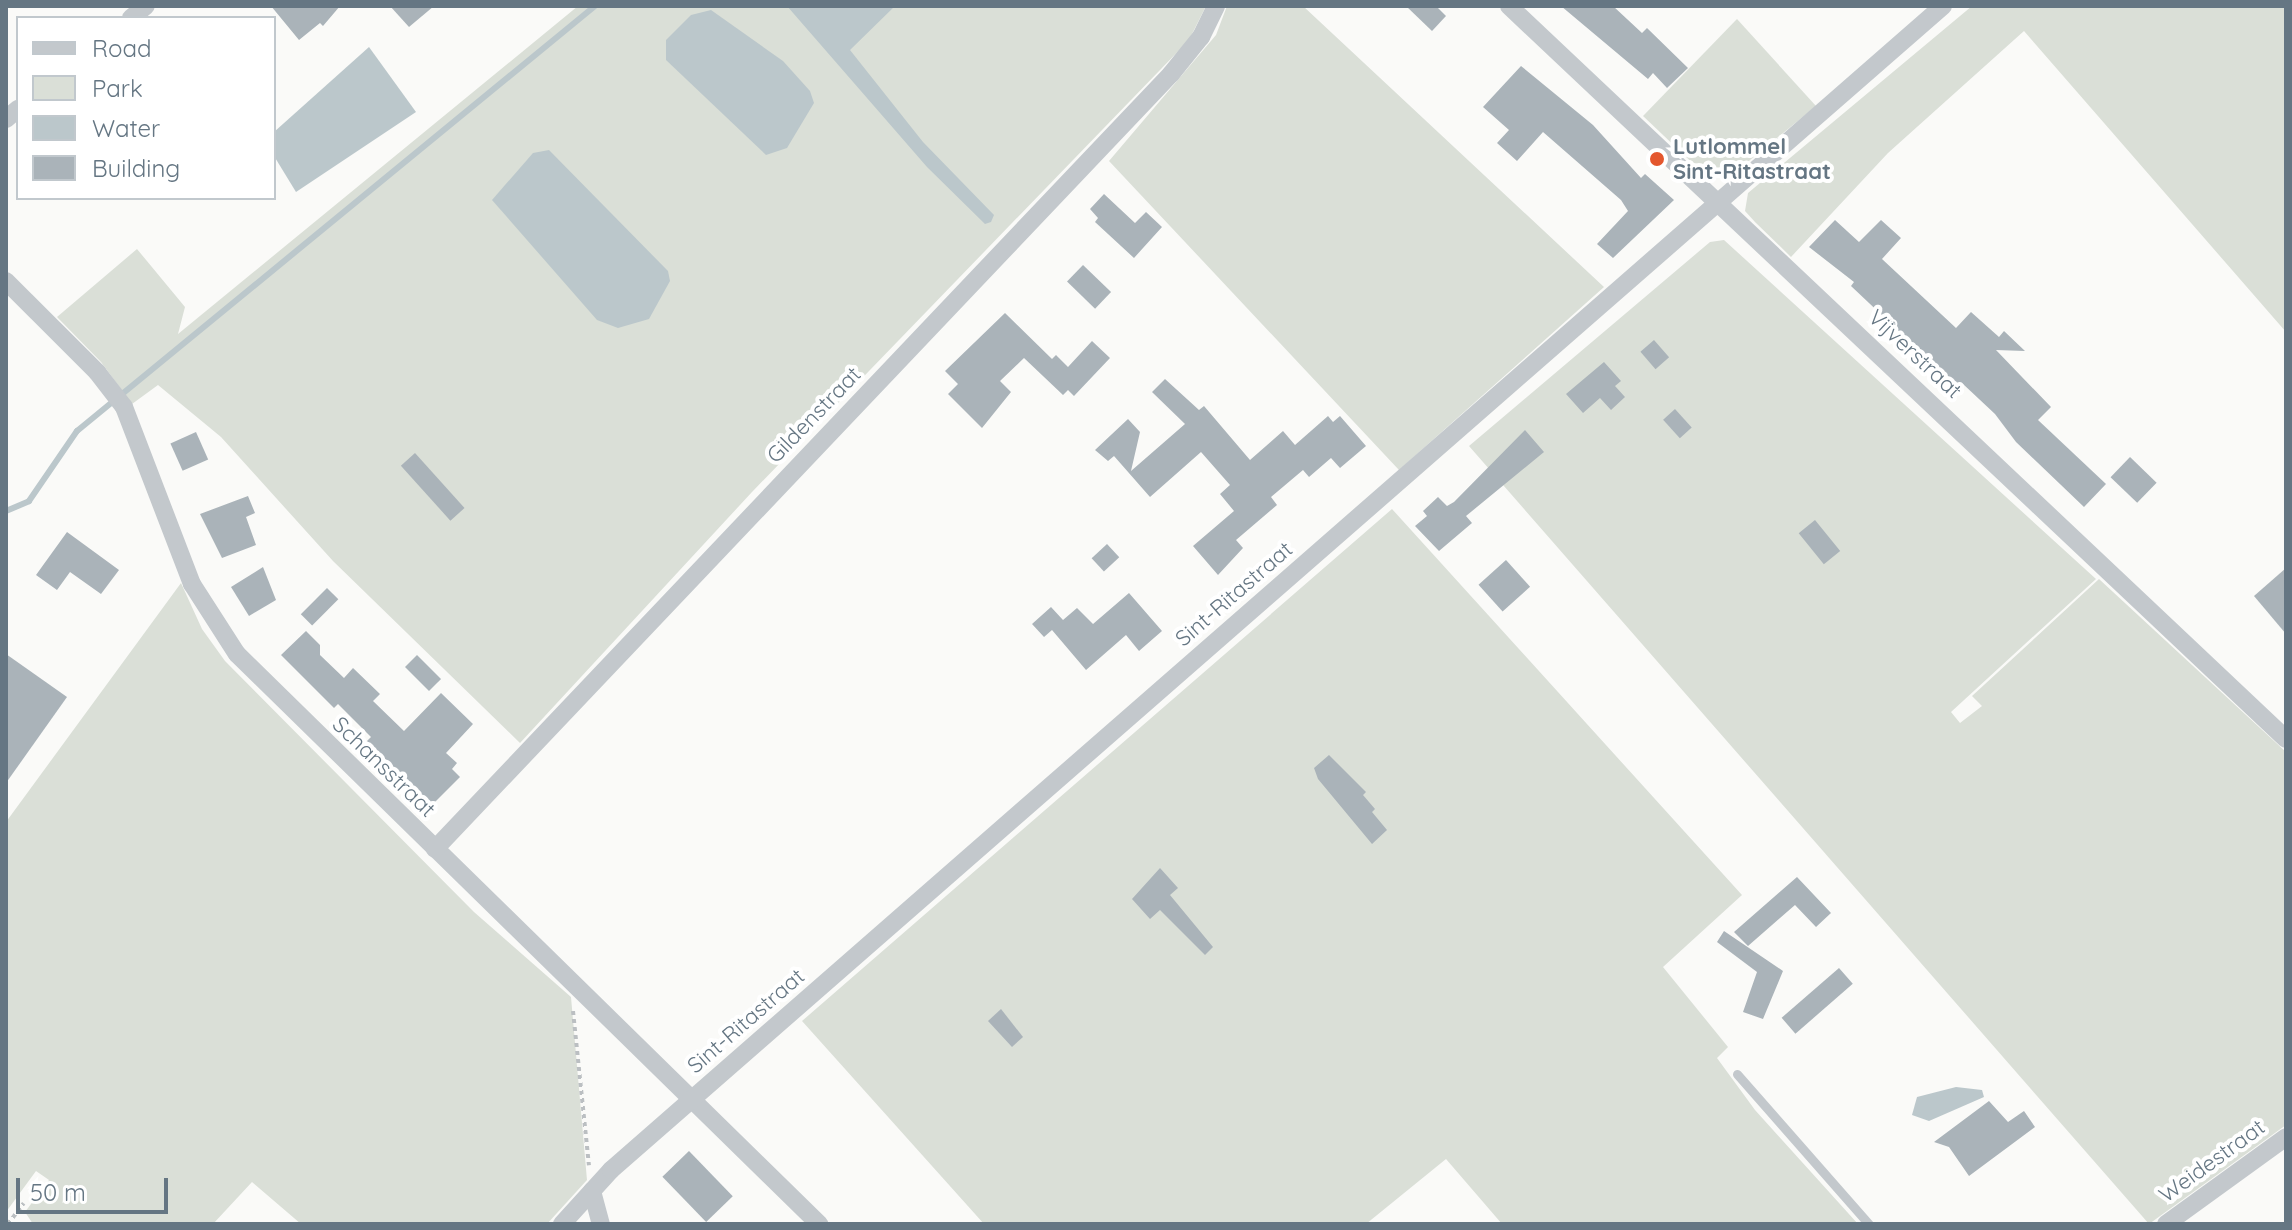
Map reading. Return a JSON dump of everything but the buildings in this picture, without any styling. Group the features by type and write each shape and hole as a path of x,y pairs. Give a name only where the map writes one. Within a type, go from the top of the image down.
{"street":[{"name":"Gildenstraat","path":"435,849 1171,74 1201,37 1216,6"},
{"name":"Vijverstraat","path":"1509,6 2286,739"},
{"name":"Sint-Ritastraat","path":"562,1224 592,1191 692,1100 1943,6"},
{"name":"Schansstraat","path":"6,281 119,401 192,584 217,629 279,698 819,1224"},
{"name":"Weidestraat","path":"2166,1224 2286,1137"},
{"path":"592,1191 601,1224"}],"lane":[{"path":"1737,1074 1869,1224"}],"path":[{"path":"569,980 592,1191"},
{"path":"8,1224 24,1203"}],"green space":[{"path":"578,6 1206,6 1189,40 752,492 520,743 333,561 221,437 158,385 132,404 101,362 57,317 137,249 185,307 178,334"},
{"path":"1227,6 1303,6 1604,287 1399,470 1109,161 1216,35"},
{"path":"1972,6 2286,6 2286,332 2024,31 1888,153 1791,257 1755,222 1745,211 1748,193"},
{"path":"1737,19 1816,106 1733,174 1718,177 1703,173 1643,116"},
{"path":"1724,240 2096,579 1951,712 1960,723 1982,706 1972,696 2099,579 2286,752 2286,1125 2149,1224 1469,446 1710,242"},
{"path":"1392,509 1742,895 1663,967 1728,1047 1717,1058 1755,1110 1858,1224 1502,1224 1446,1159 1366,1224 984,1224 802,1021"},
{"path":"181,583 202,629 225,661 474,912 571,997 587,1180 547,1224 301,1224 252,1182 213,1224 33,1224 25,1212 49,1180 36,1171 6,1212 6,822"}],"water":[{"path":"787,6 895,6 850,50 923,142 994,215 991,222 985,224 927,167"},
{"path":"711,10 783,61 810,91 814,103 787,148 766,155 666,60 666,40 691,15"},
{"path":"369,47 416,112 296,192 276,159 276,130"},
{"path":"549,150 668,271 670,281 649,319 618,328 597,320 492,200 533,153"},
{"path":"1956,1087 1982,1090 1984,1097 1929,1121 1912,1115 1917,1097"}],"waterway":[{"path":"6,511 29,501 77,431 595,6"}],"place":[{"name":"Lutlommel Sint-Ritastraat","path":"1657,159"}]}
